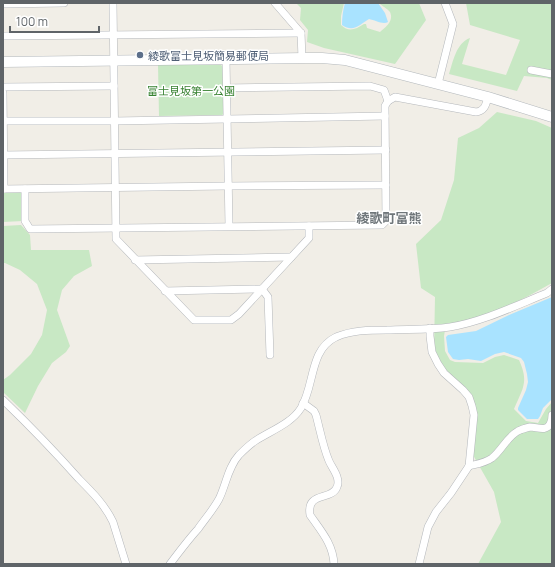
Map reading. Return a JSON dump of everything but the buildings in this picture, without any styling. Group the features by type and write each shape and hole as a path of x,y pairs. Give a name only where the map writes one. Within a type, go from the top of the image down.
{"street":[{"path":"3,4 64,3"},
{"path":"113,3 116,239 194,320 231,320 239,314 309,238 309,226"},
{"path":"276,3 301,33 302,58"},
{"path":"438,84 453,24 445,3"},
{"path":"3,36 301,33"},
{"path":"3,62 302,58 345,60 488,96 552,117"},
{"path":"226,59 229,226"},
{"path":"531,70 552,74"},
{"path":"3,87 114,86"},
{"path":"226,88 370,86 384,90 388,101"},
{"path":"3,93 4,189 386,185"},
{"path":"25,189 25,221 30,229 382,225 386,220 385,106 388,101 395,97 481,112 485,108 488,96"},
{"path":"3,121 386,116"},
{"path":"3,155 386,150"},
{"path":"135,260 291,258"},
{"path":"165,291 262,289"},
{"path":"262,289 268,296 270,355"},
{"path":"170,564 210,513 219,499 233,464 239,455 254,442 296,415 307,396 319,352 329,341 354,332 369,330 450,327 468,323 547,293 552,289"},
{"path":"419,564 430,522 469,466 474,415 468,397 463,390 444,373 438,364 432,352 430,328"},
{"path":"3,400 56,453 102,504 113,522 126,564"},
{"path":"303,402 314,410 329,460 338,481 338,486 335,490 316,499 311,504 309,509 310,515 331,547 334,556 334,564"},
{"path":"469,466 485,462 491,458 512,435 524,428 546,428 551,423 552,415"}],"green space":[{"path":"296,3 344,3 341,16 341,25 350,30 364,24 366,24 367,28 380,32 385,28 389,24 391,15 389,11 379,3 419,3 426,20 395,64 324,48 307,42 308,30 300,20 301,8"},
{"path":"466,3 552,3 552,80 547,78 524,76 517,91 449,74 458,48 465,40 470,38 462,64 506,75 520,40 470,25"},
{"name":"富士見坂第一公園","path":"158,65 221,65 223,67 225,113 222,115 159,116"},
{"path":"497,112 536,121 552,128 552,283 492,313 471,320 446,324 444,336 445,351 450,360 455,362 483,363 495,357 504,355 519,360 524,374 524,385 514,409 526,421 538,423 552,402 552,564 478,564 501,522 494,492 473,455 469,393 444,368 434,349 435,297 421,288 416,244 441,220 454,180 458,138 479,128"},
{"path":"3,192 20,192 22,194 23,221 3,222"},
{"path":"21,225 30,235 31,250 89,250 92,266 74,276 62,290 57,310 70,346 66,352 52,363 38,386 25,413 3,392 3,380 31,354 42,335 47,310 37,284 20,270 3,263 3,226"}],"water":[{"path":"345,3 378,3 385,13 388,22 381,23 369,19 357,27 346,27 342,25"},
{"path":"552,297 552,399 543,408 538,419 527,419 518,410 528,382 524,362 521,358 504,352 495,354 481,361 453,359 448,352 446,337 448,335 476,331"}],"place":[{"name":"綾歌富士見坂簡易郵便局","path":"140,55"}],"district":[{"name":"綾歌町富熊","path":"389,218"}]}
